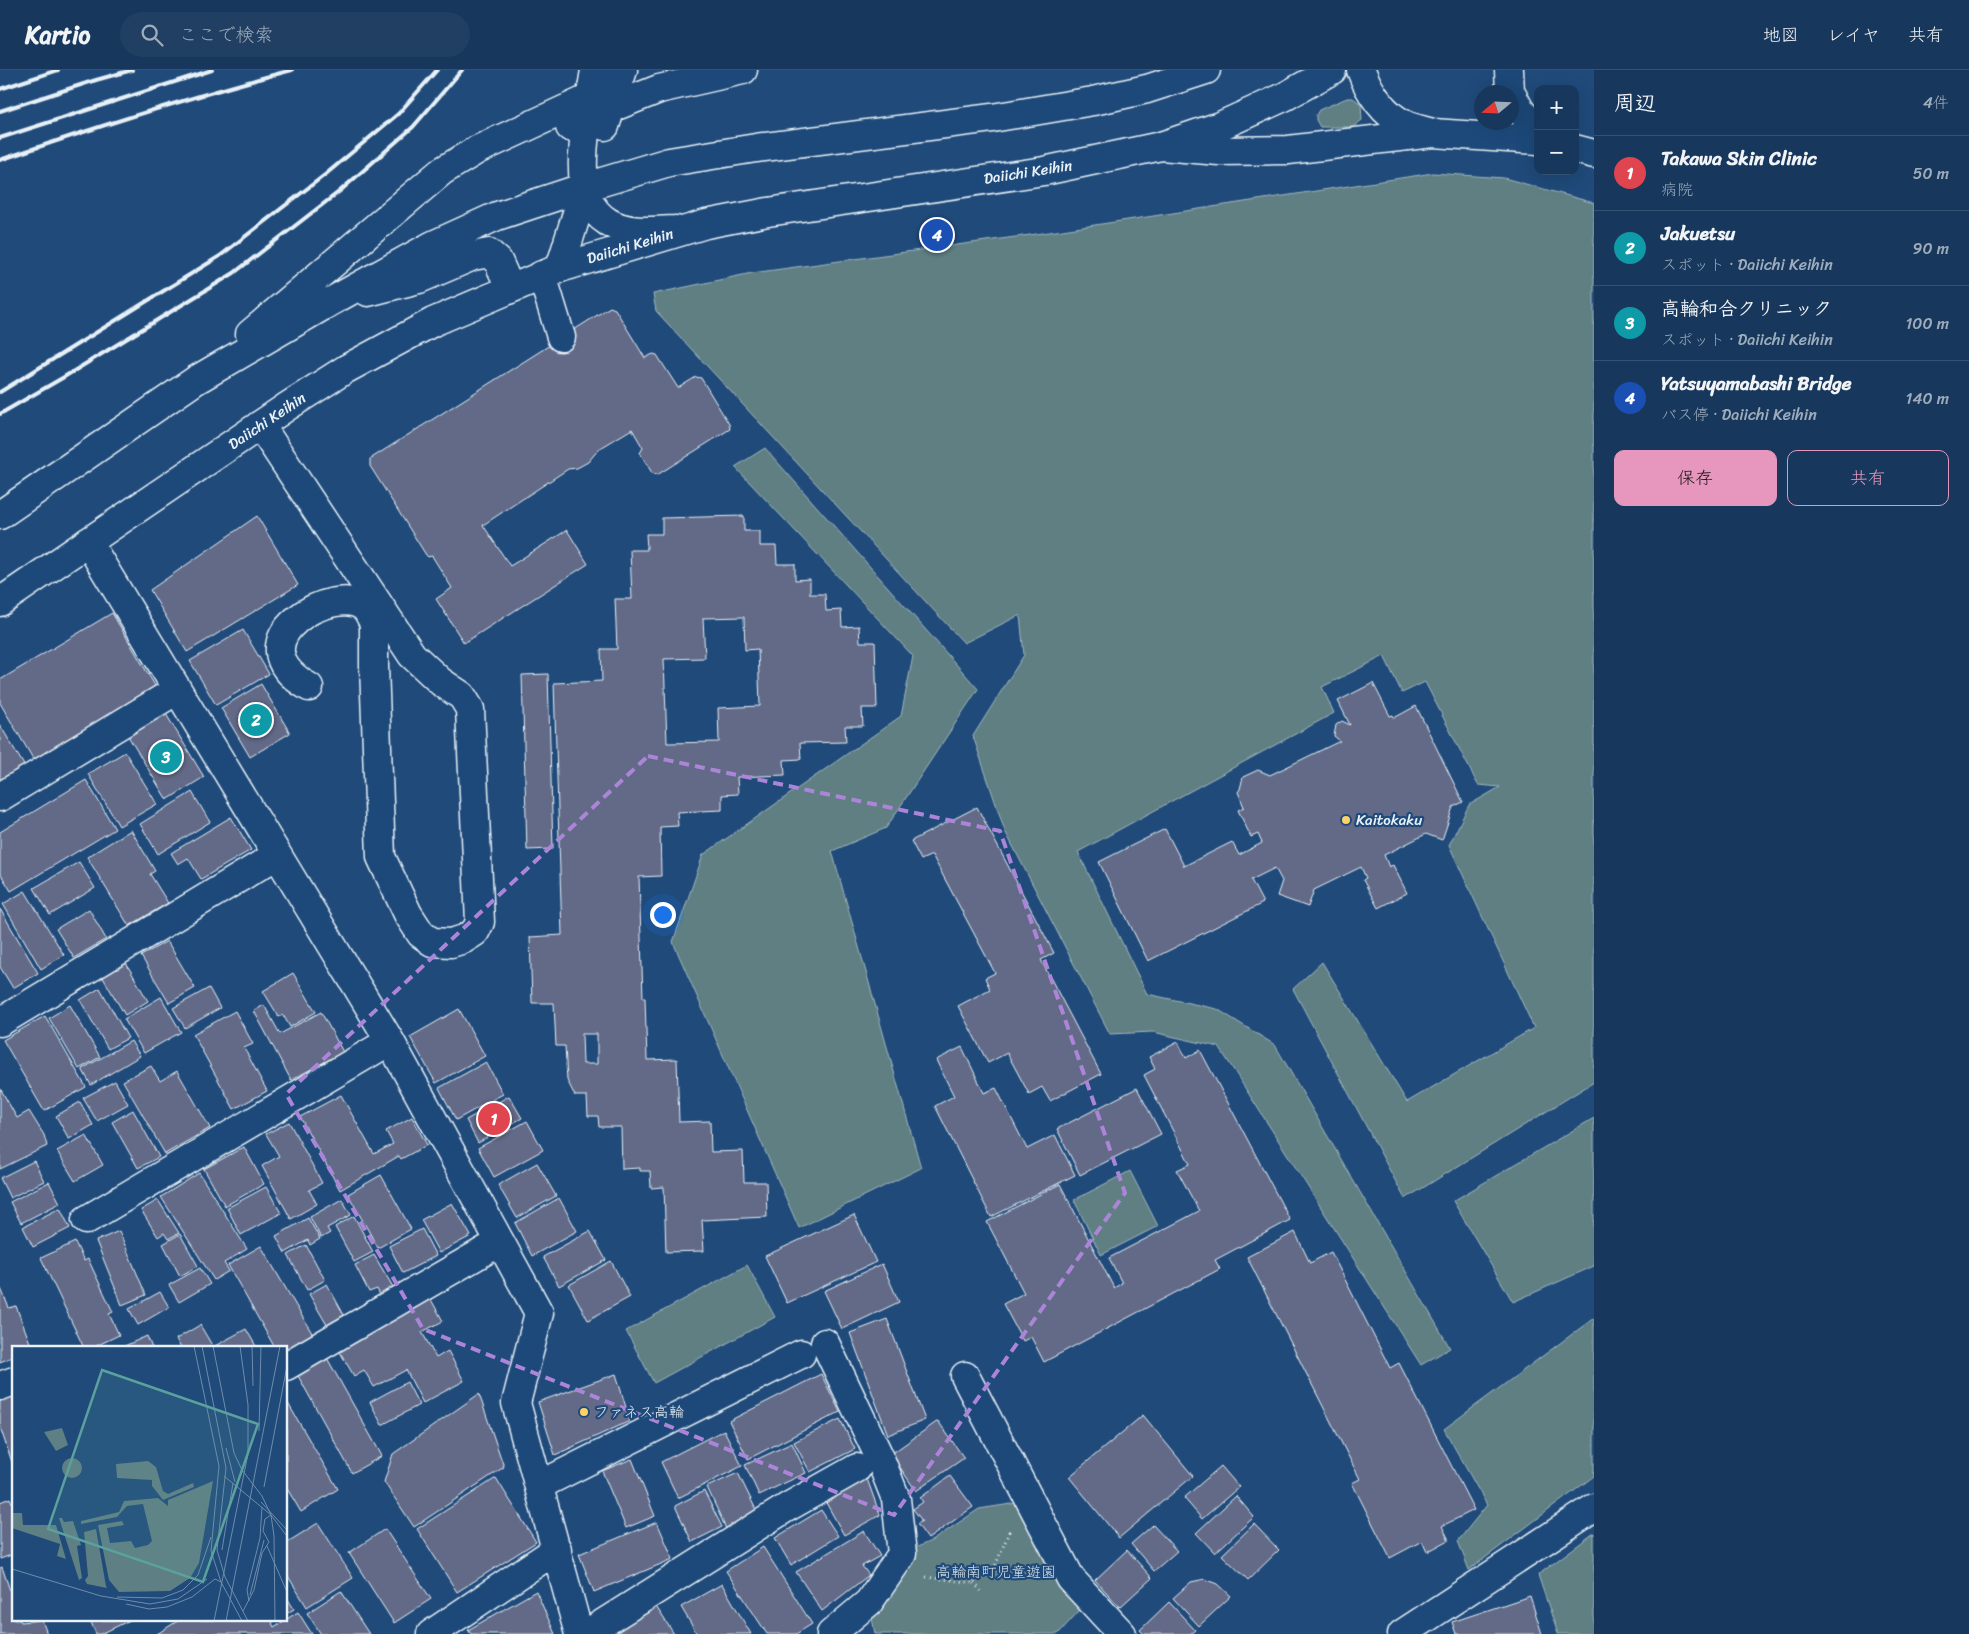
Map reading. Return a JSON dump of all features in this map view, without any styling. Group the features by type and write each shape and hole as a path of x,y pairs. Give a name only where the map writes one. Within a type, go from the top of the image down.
{"main road":[{"path":"595,70 597,108 583,169 589,201 597,213 609,223 647,232 685,230"},
{"path":"597,108 623,70"},
{"path":"196,380 350,248 474,172 597,108 660,89 743,70"},
{"path":"0,515 196,380 433,245 497,216 669,162 756,148 992,118 1093,101 1147,89 1206,70"},
{"name":"Daiichi Keihin","path":"0,602 260,425 346,369 433,322 510,288 551,272 685,230 768,212 1044,171 1161,146 1220,126 1284,97 1332,70"},
{"path":"1361,70 1373,94 1387,113 1406,125 1433,133"},
{"path":"1509,70 1510,85"},
{"path":"1519,108 1537,130"},
{"path":"1161,146 1219,150 1288,150 1433,133 1534,140"},
{"path":"1579,149 1594,154"},
{"path":"561,337 551,272 585,187"},
{"path":"330,302 419,279 473,256 489,253 498,261 510,288"},
{"path":"260,425 374,598 412,656 441,682 462,696 470,709 480,922 474,932 464,939 451,943 432,942 421,934 408,914 380,857 374,666 374,598"},
{"path":"88,542 390,1041 540,1314 516,1403 580,1634"},
{"path":"309,687 289,671 282,661 280,650 281,638 290,626 304,615 332,602 350,602 365,608 375,625"},
{"path":"0,797 177,690"},
{"path":"0,1022 277,855"},
{"path":"86,1220 390,1041"},
{"path":"288,1365 500,1242"},
{"path":"540,1485 813,1348 879,1456 896,1499 902,1554 869,1602 831,1634"},
{"path":"965,1376 1071,1579 1122,1634"},
{"path":"0,1386 12,1381"},
{"path":"586,1634 786,1508 857,1468"},
{"path":"1413,1630 1594,1508"},
{"path":"431,1634 557,1549"}],"path":[{"path":"974,1583 980,1566 994,1569 1008,1532 1014,1538"},
{"path":"954,1581 974,1583 981,1591"}],"highlighted area":[{"path":"648,756 1000,831 1125,1193 894,1515 423,1329 286,1094"}],"green space":[{"path":"1347,98 1353,98 1361,104 1362,120 1353,127 1320,127 1316,120 1319,110"},
{"path":"1433,173 1504,178 1594,203 1594,1082 1405,1199 1293,989 1322,962 1407,1102 1534,1028 1449,845 1469,805 1500,787 1478,785 1425,682 1402,693 1384,656 1322,687 1334,713 1078,852 1147,994 1217,1009 1275,1045 1450,1348 1421,1365 1219,1047 1153,1032 1110,1034 1005,831 973,736 1024,655 1020,615 964,643 656,311 653,294 752,273 1030,235"},
{"path":"765,448 978,689 886,828 832,851 921,1168 799,1228 673,942 703,855 901,716 913,656 735,467"},
{"path":"1594,1118 1594,1266 1513,1302 1453,1201"},
{"path":"1130,1171 1158,1226 1101,1255 1074,1200"},
{"path":"747,1265 775,1317 654,1383 626,1331"},
{"path":"1594,1318 1594,1476 1469,1570 1458,1541 1487,1505 1444,1429"},
{"name":"高輪南町児童遊園","path":"1030,1501 1089,1600 1058,1634 875,1634 869,1602 902,1554 933,1540 979,1509"},
{"path":"1594,1533 1594,1634 1558,1634 1538,1575"}],"building":[{"path":"610,307 615,309 645,358 653,354 657,355 678,388 696,377 701,378 729,424 730,429 657,475 652,473 640,453 643,448 632,429 599,449 588,462 577,468 568,469 483,525 510,566 567,530 588,564 464,643 436,599 452,588 432,556 428,557 426,555 370,466 370,459"},
{"path":"257,516 298,585 187,652 150,590"},
{"path":"744,516 744,531 760,531 760,546 776,546 777,564 795,564 795,580 810,579 810,594 825,594 826,611 841,610 842,627 859,626 860,642 875,642 877,708 862,708 863,726 845,726 846,742 800,743 801,759 784,760 785,775 737,777 738,794 722,795 722,810 677,812 678,826 660,827 661,876 639,877 647,1060 677,1059 679,1122 710,1121 711,1152 743,1151 744,1182 766,1182 767,1217 702,1220 704,1251 666,1252 664,1187 651,1188 650,1171 640,1171 640,1168 622,1169 621,1127 599,1127 598,1116 588,1116 587,1096 575,1096 567,1080 565,1046 556,1046 554,1003 532,1003 530,937 562,935 554,683 602,681 601,649 617,649 615,599 632,599 630,550 647,550 646,534 662,534 662,518","holes":["744,617 745,650 758,649 760,706 718,708 719,742 667,743 664,659 705,658 703,618","582,1034 597,1034 597,1064 583,1064"]},
{"path":"112,613 157,689 35,762 0,703 0,680"},
{"path":"243,630 269,674 216,705 190,661"},
{"path":"548,674 553,849 527,850 522,675"},
{"name":"Kaitokaku","path":"1373,683 1390,716 1393,715 1394,718 1416,706 1463,802 1453,807 1442,840 1426,834 1384,855 1389,867 1393,865 1407,893 1378,908 1363,880 1366,878 1361,867 1314,890 1308,907 1277,896 1282,881 1275,868 1251,880 1263,903 1148,961 1099,862 1165,829 1184,866 1232,842 1239,855 1262,843 1258,834 1251,837 1238,810 1244,807 1238,792 1243,777 1258,770 1270,775 1340,741 1334,736 1336,725 1342,721 1350,725 1338,701"},
{"path":"261,684 290,733 250,757 221,708"},
{"path":"166,714 204,777 167,800 128,736"},
{"path":"0,725 25,767 0,782"},
{"path":"125,752 157,804 119,826 88,774"},
{"path":"86,780 115,829 11,891 0,873 0,832"},
{"path":"192,792 210,822 158,854 140,824"},
{"path":"977,807 1054,953 1041,960 1101,1074 1050,1101 1042,1087 1029,1094 1007,1053 988,1063 958,1006 990,989 985,978 995,973 932,855 921,860 911,841"},
{"path":"231,817 251,850 201,879 188,858 178,864 171,853"},
{"path":"131,830 155,871 150,874 168,903 129,926 87,857"},
{"path":"79,862 95,888 50,915 34,888"},
{"path":"25,891 64,955 41,969 3,904"},
{"path":"0,909 38,973 13,988 0,967"},
{"path":"89,909 106,939 74,958 56,929"},
{"path":"167,941 195,988 169,1003 141,956"},
{"path":"126,963 148,1001 125,1015 102,976"},
{"path":"293,973 316,1012 290,1027 283,1015 279,1017 263,991"},
{"path":"100,988 128,1038 108,1049 80,1000"},
{"path":"209,988 220,1008 185,1028 173,1008"},
{"path":"161,997 181,1032 144,1053 124,1019"},
{"path":"70,1005 100,1057 79,1069 49,1018"},
{"path":"264,1005 280,1034 321,1012 343,1052 291,1080 254,1011"},
{"path":"459,1009 485,1056 436,1083 410,1037"},
{"path":"235,1011 253,1044 244,1048 267,1091 234,1109 193,1034"},
{"path":"45,1016 86,1087 44,1111 3,1040"},
{"path":"131,1041 140,1056 91,1085 82,1069"},
{"path":"1178,1042 1186,1058 1200,1050 1290,1220 1215,1260 1220,1269 1044,1362 1031,1337 1023,1341 1003,1304 1024,1293 987,1222 1060,1184 1114,1288 1122,1283 1109,1258 1199,1211 1177,1170 1190,1164 1144,1075 1155,1069 1149,1057"},
{"path":"962,1047 984,1093 996,1088 1027,1149 1055,1135 1075,1175 991,1217 935,1106 954,1096 936,1060"},
{"path":"486,1062 503,1094 456,1120 439,1088"},
{"path":"151,1066 160,1081 177,1071 210,1128 165,1154 123,1081"},
{"path":"115,1081 128,1104 97,1121 83,1098"},
{"path":"0,1088 17,1118 29,1111 44,1135 47,1146 0,1169"},
{"path":"1137,1088 1161,1134 1080,1175 1057,1129"},
{"path":"341,1095 374,1154 393,1144 386,1131 412,1117 427,1145 401,1159 399,1156 340,1190 300,1117"},
{"path":"509,1096 522,1118 478,1143 466,1120"},
{"path":"80,1102 93,1125 69,1139 56,1116"},
{"path":"133,1110 159,1157 138,1168 112,1122"},
{"path":"527,1121 543,1150 494,1177 478,1148"},
{"path":"289,1122 322,1183 309,1190 317,1204 291,1219 262,1166 279,1156 266,1134"},
{"path":"86,1135 103,1165 75,1181 57,1151"},
{"path":"244,1147 264,1184 225,1206 204,1169"},
{"path":"34,1161 44,1181 10,1198 0,1178"},
{"path":"537,1163 556,1196 517,1218 498,1185"},
{"path":"199,1173 247,1249 224,1263 229,1271 214,1280 161,1197"},
{"path":"381,1175 411,1229 378,1248 348,1194"},
{"path":"49,1182 60,1203 21,1223 10,1202"},
{"path":"266,1187 281,1213 241,1235 227,1208"},
{"path":"559,1198 577,1231 532,1256 515,1223"},
{"path":"342,1199 351,1215 327,1228 330,1233 321,1238 310,1217"},
{"path":"158,1200 179,1233 168,1239 164,1233 158,1237 141,1210"},
{"path":"452,1203 471,1236 439,1253 421,1220"},
{"path":"60,1208 70,1228 33,1247 23,1227"},
{"path":"854,1215 876,1262 787,1303 765,1256"},
{"path":"354,1216 373,1252 354,1262 335,1227"},
{"path":"308,1218 320,1239 310,1245 308,1240 285,1253 276,1236"},
{"path":"422,1229 436,1256 403,1273 389,1246"},
{"path":"119,1231 146,1295 122,1305 96,1241"},
{"path":"590,1231 606,1260 559,1286 543,1257"},
{"path":"1295,1232 1310,1263 1331,1252 1390,1368 1399,1363 1474,1510 1442,1526 1449,1540 1427,1552 1422,1541 1390,1558 1352,1483 1360,1479 1247,1257"},
{"path":"180,1234 198,1266 180,1276 163,1244"},
{"path":"75,1242 84,1261 88,1259 113,1312 109,1314 119,1335 96,1346 83,1346 41,1258"},
{"path":"306,1245 325,1280 307,1290 288,1255"},
{"path":"261,1246 313,1335 288,1350 288,1346 274,1346 228,1265"},
{"path":"374,1255 393,1287 380,1295 377,1289 369,1292 355,1265"},
{"path":"611,1261 630,1297 588,1320 569,1285"},
{"path":"882,1264 899,1302 842,1329 824,1291"},
{"path":"200,1268 210,1284 179,1302 169,1285"},
{"path":"327,1284 344,1315 327,1325 309,1294"},
{"path":"0,1286 9,1308 16,1306 31,1346 12,1346 12,1357 0,1362"},
{"path":"160,1292 169,1307 138,1325 129,1309"},
{"path":"429,1296 443,1321 422,1332 436,1358 448,1351 464,1381 423,1403 406,1370 374,1387 364,1370 354,1376 337,1347"},
{"path":"887,1319 925,1420 888,1435 850,1333"},
{"path":"200,1325 212,1346 180,1346 176,1339"},
{"path":"246,1329 256,1346 215,1346"},
{"path":"147,1336 151,1346 124,1346"},
{"path":"327,1358 382,1456 352,1473 297,1374"},
{"name":"ファネス高輪","path":"616,1374 630,1421 555,1455 538,1402"},
{"path":"821,1374 840,1412 748,1459 729,1421"},
{"path":"407,1382 419,1405 382,1425 370,1402"},
{"path":"479,1394 504,1467 414,1527 384,1482 393,1454"},
{"path":"12,1397 12,1462 0,1427 0,1401"},
{"path":"288,1403 338,1489 301,1512 288,1490"},
{"path":"1143,1415 1193,1476 1119,1538 1069,1477"},
{"path":"840,1419 855,1449 810,1472 794,1442"},
{"path":"938,1421 964,1458 916,1491 891,1454"},
{"path":"724,1430 742,1466 678,1498 661,1462"},
{"path":"792,1443 806,1473 759,1495 745,1465"},
{"path":"632,1459 655,1516 626,1528 602,1471"},
{"path":"1221,1466 1239,1487 1202,1519 1184,1498"},
{"path":"738,1473 759,1516 727,1531 707,1487"},
{"path":"866,1476 880,1515 844,1535 824,1499"},
{"path":"950,1476 973,1507 928,1539 917,1524 922,1521 913,1509 923,1502 920,1498"},
{"path":"496,1478 536,1542 457,1592 417,1529"},
{"path":"704,1491 722,1527 692,1542 675,1506"},
{"path":"1236,1496 1254,1517 1215,1553 1196,1533"},
{"path":"10,1498 12,1502 12,1555 0,1559 0,1502"},
{"path":"821,1510 838,1536 791,1565 775,1538"},
{"path":"657,1522 673,1559 594,1592 579,1554"},
{"path":"318,1523 353,1578 307,1607 288,1576 288,1542"},
{"path":"1254,1524 1279,1550 1248,1580 1222,1555"},
{"path":"1153,1525 1177,1551 1154,1571 1131,1544"},
{"path":"385,1529 431,1599 394,1623 349,1553"},
{"path":"864,1531 880,1556 862,1566 869,1575 822,1611 796,1572"},
{"path":"763,1547 812,1624 796,1634 767,1634 726,1571"},
{"path":"1127,1550 1152,1578 1120,1607 1095,1580"},
{"path":"2,1567 12,1596 12,1622 43,1622 47,1634 0,1634 0,1568"},
{"path":"1205,1579 1218,1584 1231,1596 1199,1626 1173,1598 1191,1582"},
{"path":"722,1584 751,1634 697,1634 681,1607"},
{"path":"341,1591 369,1634 321,1634 307,1613"},
{"path":"536,1591 555,1634 471,1634 468,1630"},
{"path":"1530,1596 1542,1634 1456,1634 1452,1622"},
{"path":"288,1599 294,1609 288,1613"},
{"path":"1169,1602 1195,1630 1190,1634 1144,1634 1140,1630"},
{"path":"655,1605 674,1634 611,1634"},
{"path":"298,1612 312,1634 157,1634 176,1622 273,1622 274,1627 282,1622 288,1622 288,1618"},
{"path":"91,1622 126,1622 101,1634 96,1634"}],"railway":[{"path":"0,89 58,70"},
{"path":"0,111 132,70"},
{"path":"0,138 212,70"},
{"path":"0,160 145,112 292,70"},
{"path":"0,392 220,256 326,174 398,114 437,70"},
{"path":"0,414 234,273 340,191 413,127 462,70"}],"place":[{"name":"Yatsuyamabashi Bridge","path":"937,235"},
{"name":"Jakuetsu","path":"256,720"},
{"name":"高輪和合クリニック","path":"166,757"},
{"name":"Kaitokaku","path":"1346,820"},
{"name":"Takawa Skin Clinic","path":"494,1119"},
{"name":"ファネス高輪","path":"584,1412"}]}
